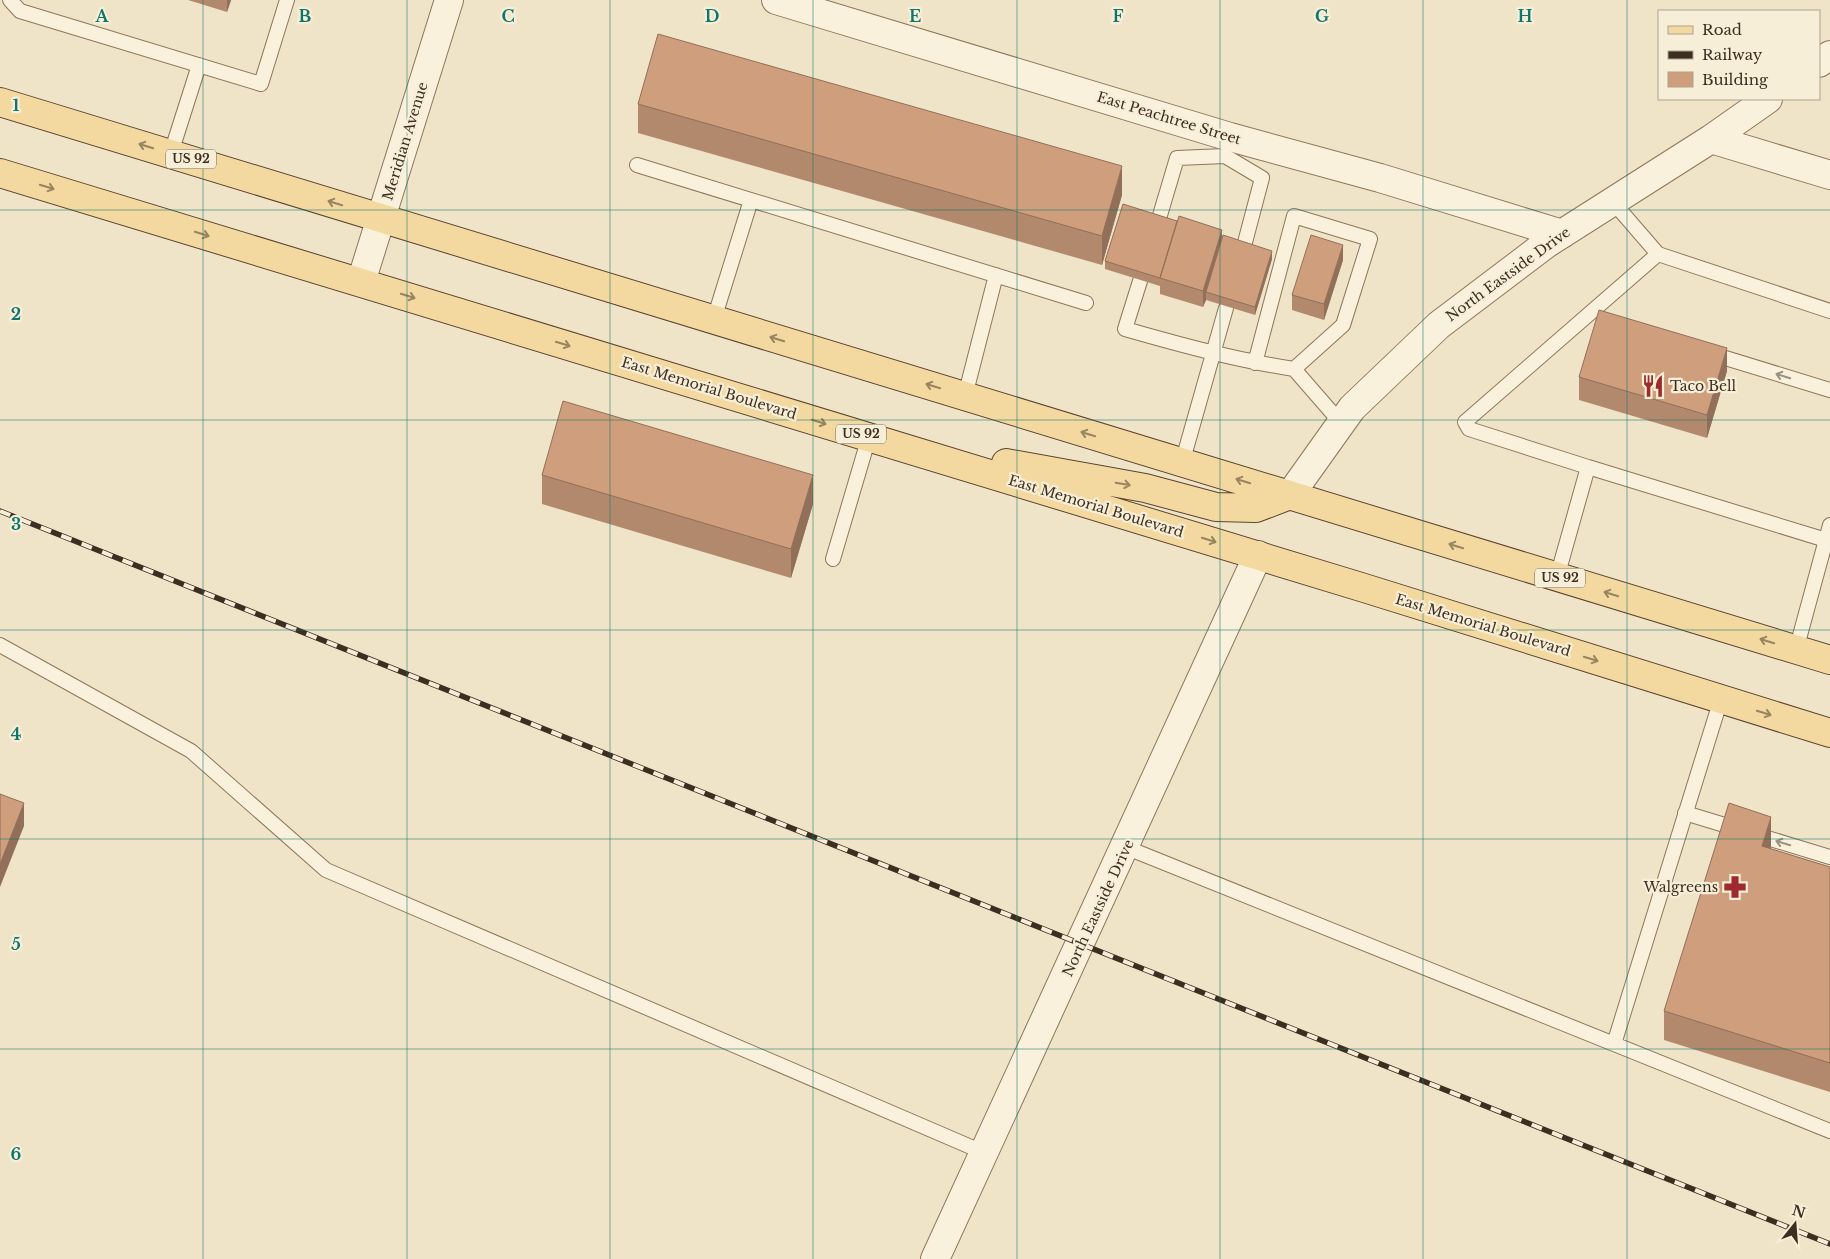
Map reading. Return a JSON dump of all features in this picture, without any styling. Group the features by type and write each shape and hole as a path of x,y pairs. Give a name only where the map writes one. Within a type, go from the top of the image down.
{"main road":[{"name":"US 92","path":"0,102 1830,660"},
{"name":"US 92","path":"0,173 361,282"},
{"name":"East Memorial Boulevard","path":"361,282 1258,555 1830,733"},
{"path":"877,439 1145,488 1216,506 1256,508 1290,496"}],"street":[{"name":"Meridian Avenue","path":"361,282 449,0"},
{"name":"East Peachtree Street","path":"776,0 1227,146 1380,178 1562,234"},
{"name":"North Eastside Drive","path":"1290,496 1352,408 1440,325 1546,244 1711,139 1767,100"},
{"path":"1711,139 1830,175"},
{"name":"North Eastside Drive","path":"935,1259 1126,847 1258,555"}],"lane":[{"path":"10,0 20,11 261,84 287,0"},
{"path":"171,154 199,65"},
{"path":"1158,222 1177,158 1227,146 1262,178 1243,250"},
{"path":"637,165 1086,303"},
{"path":"714,319 751,200"},
{"path":"1613,202 1658,254 1830,310"},
{"path":"1255,363 1294,216 1370,239 1342,325 1294,369"},
{"path":"1658,254 1465,422 1469,429 1826,540"},
{"path":"965,396 996,275"},
{"path":"1140,281 1125,330 1214,354 1294,369 1341,423"},
{"path":"1182,463 1226,308"},
{"path":"1588,315 1606,321"},
{"path":"1700,350 1830,390"},
{"path":"833,560 877,439"},
{"path":"1557,577 1588,467"},
{"path":"1796,650 1830,525"},
{"path":"0,645 191,751 326,870 985,1153"},
{"path":"1614,1044 1721,699"},
{"path":"1685,813 1830,858"},
{"path":"1126,847 1830,1131"}],"building":[{"path":"658,34 1122,166 1102,236 638,104"},
{"path":"1123,204 1177,221 1160,278 1105,261"},
{"path":"1179,216 1222,230 1203,291 1160,278"},
{"path":"1223,235 1272,251 1255,307 1206,292"},
{"path":"1311,235 1343,245 1324,304 1292,295"},
{"name":"Taco Bell","path":"1599,310 1727,348 1707,415 1579,377"},
{"path":"563,401 813,475 791,549 542,475"},
{"path":"0,794 24,803 0,864"},
{"name":"Walgreens","path":"1729,803 1771,817 1762,846 1830,867 1830,1063 1664,1011"}],"railway":[{"path":"0,511 1830,1244"}],"place":[{"name":"Taco Bell","path":"1653,386"},
{"name":"Walgreens","path":"1735,887"}]}
